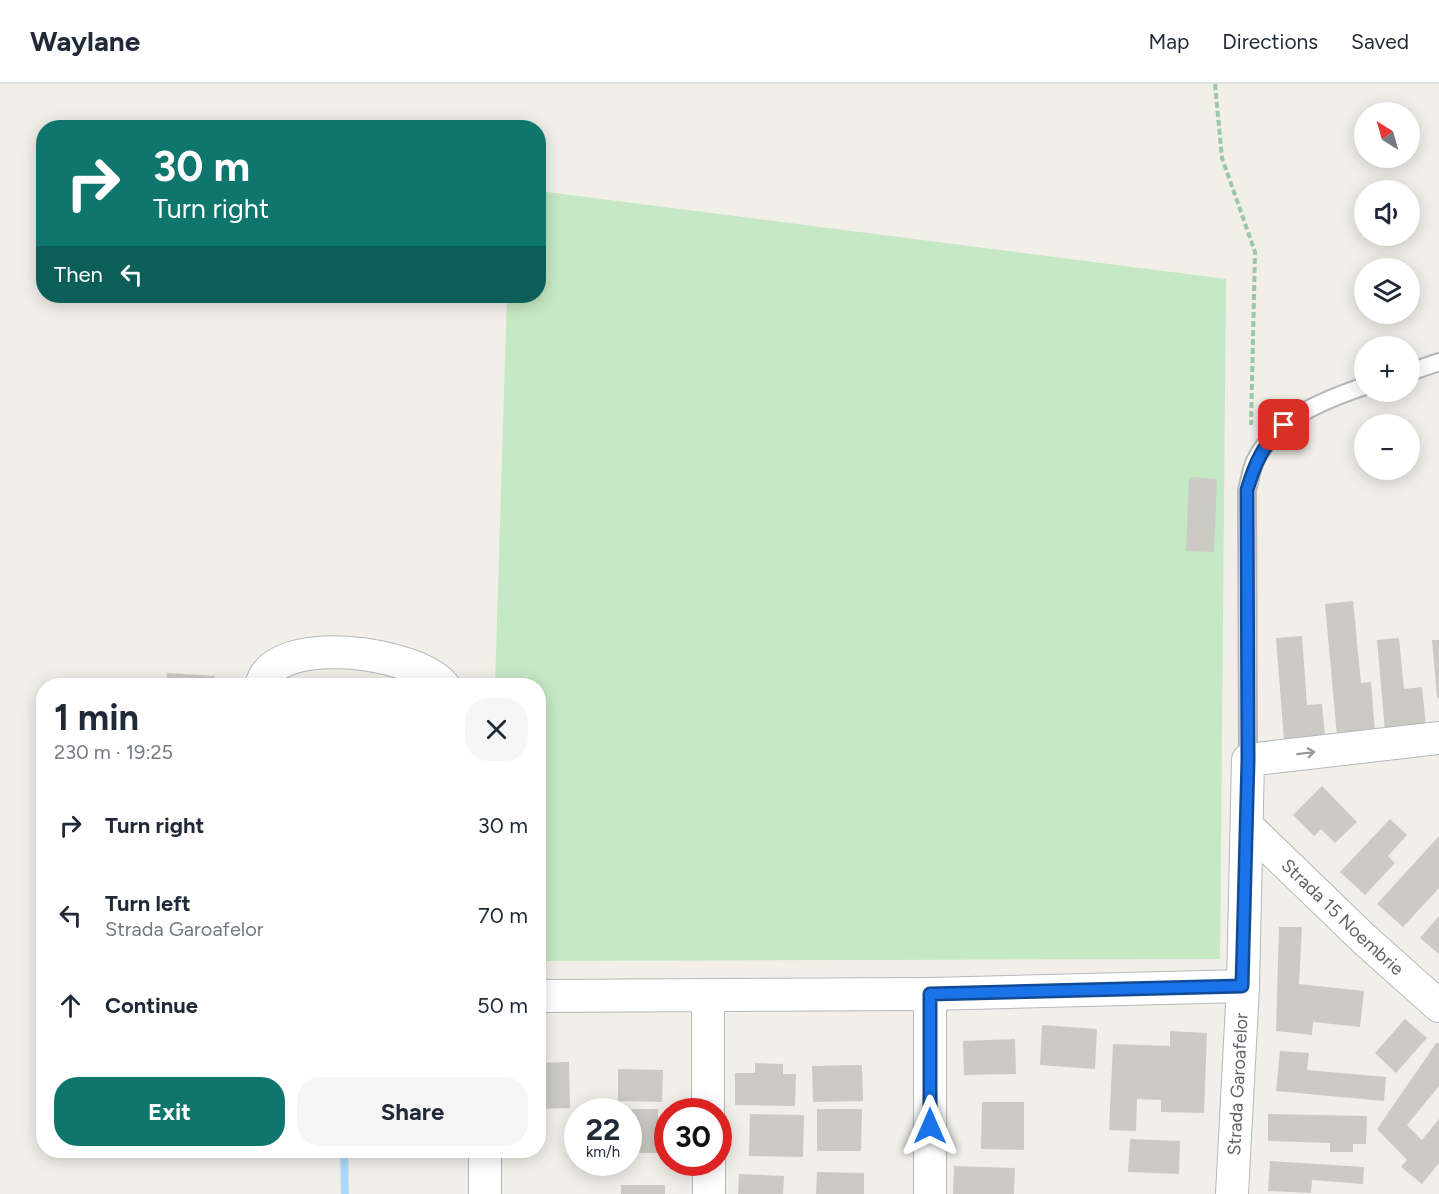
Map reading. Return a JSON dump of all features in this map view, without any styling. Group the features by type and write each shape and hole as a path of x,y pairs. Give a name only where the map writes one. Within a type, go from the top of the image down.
{"street":[{"path":"264,678 281,661 309,654 355,653 412,664 432,678"},
{"path":"1248,760 1439,738"},
{"name":"Strada Garoafelor","path":"1232,1194 1242,986 1248,760"},
{"name":"Strada 15 Noembrie","path":"1247,826 1364,939 1439,1006"},
{"path":"546,996 930,994 1242,986"},
{"path":"930,994 930,1194"},
{"path":"708,996 708,1098"},
{"path":"484,1194 485,1158"},
{"path":"708,1176 709,1194"}],"lane":[{"path":"1420,369 1439,362"},
{"path":"1248,760 1247,490 1253,469 1269,440 1284,425 1308,408 1354,390"}],"path":[{"path":"1215,84 1222,158 1255,252 1253,469"}],"green space":[{"path":"546,192 1226,279 1220,959 546,961 546,678 495,678 507,303 546,303"}],"building":[{"path":"1189,477 1217,479 1214,552 1186,551"},
{"path":"1353,601 1361,683 1371,682 1375,732 1337,736 1325,604"},
{"path":"1302,636 1307,705 1322,704 1325,737 1284,740 1276,638"},
{"path":"1399,638 1404,689 1422,687 1426,727 1385,731 1377,640"},
{"path":"1432,640 1439,640 1439,698 1437,698"},
{"path":"167,673 215,676 215,678 167,678"},
{"path":"1322,786 1357,822 1335,843 1321,829 1314,836 1293,815"},
{"path":"1390,819 1407,835 1388,856 1395,863 1365,895 1340,872"},
{"path":"1439,836 1439,888 1403,927 1377,904"},
{"path":"1439,916 1439,954 1420,938"},
{"path":"1279,927 1302,927 1299,984 1364,991 1360,1027 1313,1022 1312,1035 1276,1031"},
{"path":"1405,1019 1427,1038 1396,1073 1375,1053"},
{"path":"1042,1025 1097,1029 1095,1069 1040,1065"},
{"path":"1170,1031 1207,1033 1204,1113 1161,1112 1161,1100 1137,1099 1136,1131 1109,1130 1113,1044 1170,1046"},
{"path":"1015,1039 1016,1074 964,1075 963,1041"},
{"path":"1437,1042 1439,1044 1439,1086 1407,1125 1422,1140 1439,1119 1439,1163 1422,1184 1401,1167 1407,1160 1377,1129"},
{"path":"1280,1051 1309,1053 1307,1070 1386,1077 1384,1101 1276,1091"},
{"path":"569,1062 570,1098 564,1098 564,1108 546,1109 546,1063"},
{"path":"755,1063 783,1064 783,1074 796,1074 795,1106 735,1105 735,1073 755,1073"},
{"path":"862,1065 863,1101 813,1102 812,1066"},
{"path":"618,1069 663,1070 662,1098 654,1098 654,1102 642,1102 642,1098 618,1098"},
{"path":"982,1102 1024,1102 1024,1150 981,1149"},
{"path":"642,1109 654,1109 654,1153 642,1153"},
{"path":"817,1109 862,1109 861,1151 817,1151"},
{"path":"750,1114 804,1115 803,1157 749,1156"},
{"path":"1268,1114 1367,1116 1366,1144 1353,1144 1353,1152 1330,1152 1330,1143 1268,1141"},
{"path":"1130,1139 1180,1141 1179,1174 1128,1172"},
{"path":"1270,1161 1364,1167 1363,1184 1312,1180 1311,1193 1268,1191"},
{"path":"954,1166 1015,1168 1014,1194 953,1194"},
{"path":"817,1172 864,1173 864,1194 816,1194"},
{"path":"739,1174 784,1176 783,1194 738,1194"},
{"path":"621,1185 665,1185 665,1194 621,1194"}],"waterway":[{"path":"344,1158 345,1194"}],"route":[{"path":"930,1126 930,994 1242,986 1248,760 1247,490 1255,460 1269,440 1284,425"}]}
